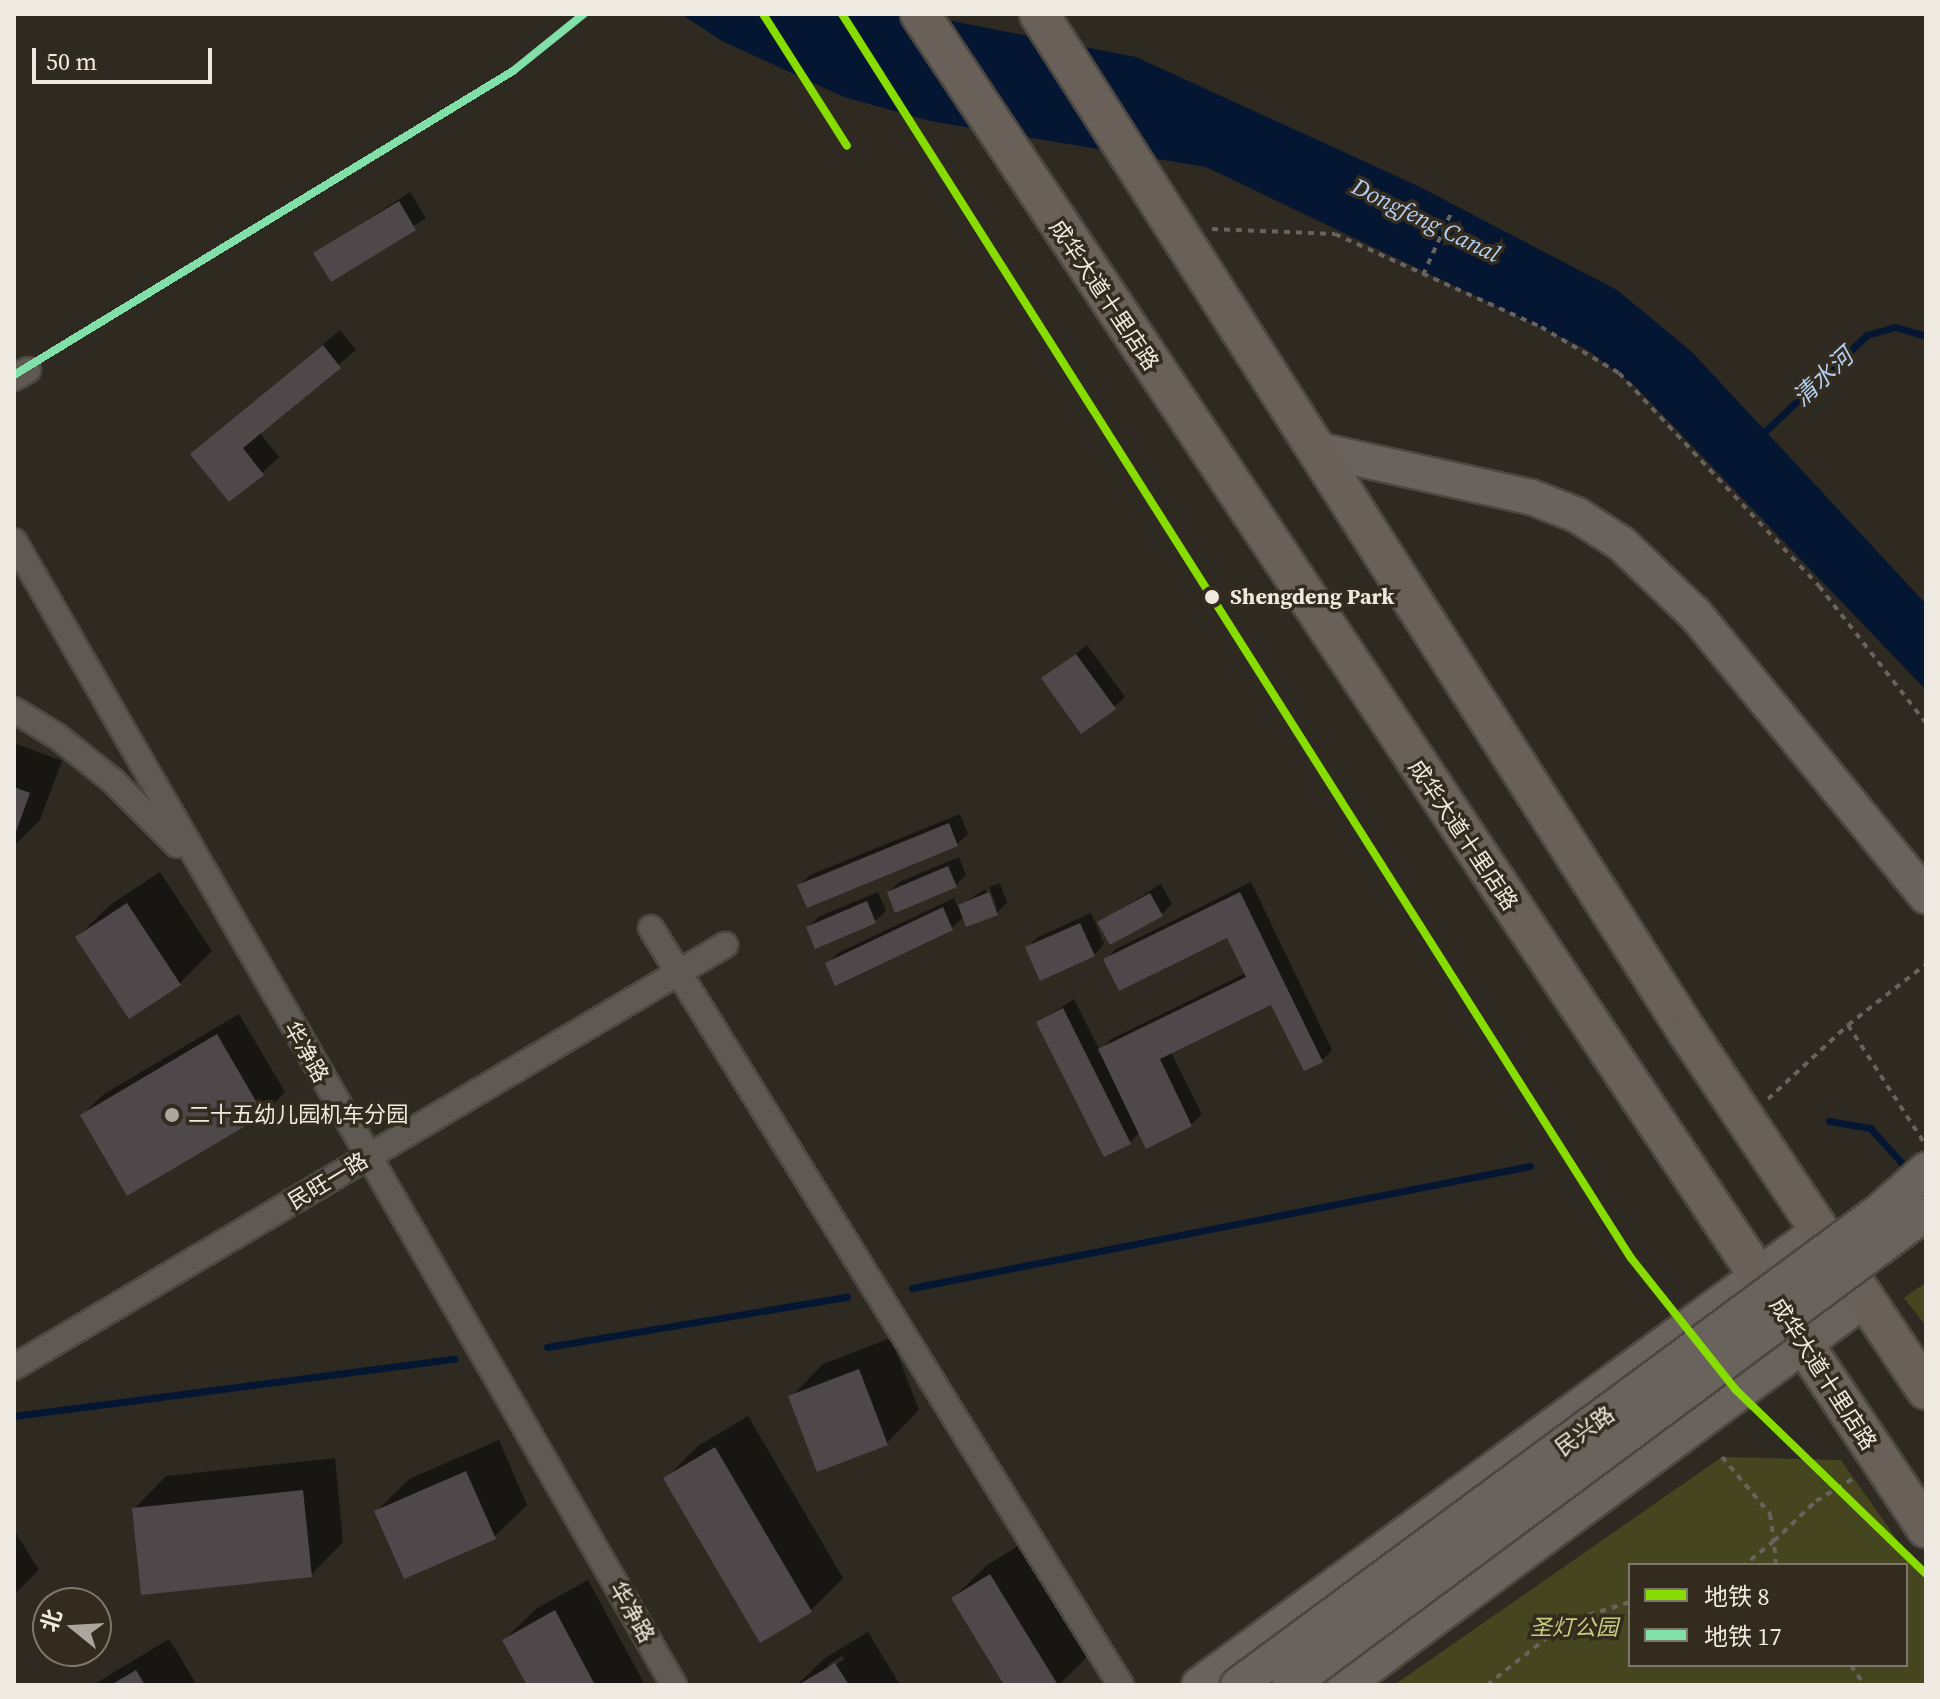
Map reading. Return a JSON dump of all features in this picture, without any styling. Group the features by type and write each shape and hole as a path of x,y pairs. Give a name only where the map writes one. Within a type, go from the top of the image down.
{"main road":[{"name":"成华大道十里店路","path":"920,14 1926,1528"},
{"path":"1039,14 1314,449 1746,1119 1926,1390"},
{"path":"1314,449 1531,497 1577,515 1622,544 1695,614 1915,883"},
{"name":"民兴路","path":"1238,1685 1855,1230 1926,1170"},
{"name":"民兴路","path":"1290,1685 1926,1213"},
{"name":"民兴路","path":"1199,1685 1820,1230"},
{"path":"1345,1685 1802,1342 1864,1300"}],"street":[{"name":"华净路","path":"14,541 367,1158 674,1685"},
{"path":"14,710 57,736 112,780 210,884"},
{"path":"651,928 1121,1685"},
{"name":"民旺一路","path":"14,1367 725,945"}],"path":[{"path":"1423,275 1452,211"},
{"path":"1173,229 1335,234 1541,327 1619,373 1819,586 1926,723"},
{"path":"1746,1119 1848,1025 1926,964"},
{"path":"1848,1025 1926,1147"},
{"path":"1722,1457 1770,1514 1776,1563"},
{"path":"1746,1563 1816,1501 1854,1478"},
{"path":"1487,1685 1548,1637 1589,1615 1628,1603"},
{"path":"1852,1667 1864,1685"}],"green space":[{"path":"1926,1282 1926,1326 1904,1298"},
{"name":"圣灯公园","path":"1722,1457 1841,1460 1926,1581 1926,1685 1394,1685"}],"water":[{"name":"Dongfeng Canal","path":"681,14 916,14 1136,57 1418,186 1617,290 1692,352 1926,604 1926,690 1635,386 1586,349 1206,167 930,121 844,97 722,41"}],"building":[{"path":"399,201 416,230 331,282 313,253"},
{"path":"323,345 341,368 243,448 264,475 229,502 190,454"},
{"path":"1076,654 1116,709 1081,734 1041,678"},
{"path":"14,787 30,793 14,837"},
{"path":"949,823 958,846 807,908 797,885"},
{"path":"948,866 957,887 895,913 887,892"},
{"path":"989,892 998,915 966,927 958,905"},
{"path":"1240,892 1323,1062 1304,1071 1271,1005 1160,1059 1192,1126 1146,1149 1098,1049 1246,977 1227,938 1119,991 1103,959"},
{"path":"1150,893 1163,916 1110,945 1097,922"},
{"path":"867,901 876,923 815,949 806,927"},
{"path":"127,903 181,985 129,1019 75,937"},
{"path":"943,907 953,930 835,986 825,963"},
{"path":"1080,923 1095,956 1040,981 1025,947"},
{"path":"1063,1008 1131,1144 1104,1157 1036,1022"},
{"name":"二十五幼儿园机车分园","path":"217,1034 264,1115 127,1196 80,1115"},
{"path":"859,1369 888,1445 817,1472 788,1396"},
{"path":"715,1447 812,1612 760,1643 663,1478"},
{"path":"466,1471 496,1539 404,1579 374,1511"},
{"path":"303,1490 312,1577 141,1595 132,1508"},
{"path":"990,1574 1058,1685 1004,1685 951,1598"},
{"path":"555,1610 595,1685 527,1685 502,1640"},
{"path":"835,1663 849,1685 798,1685"},
{"path":"136,1670 145,1685 111,1685"}],"waterway":[{"name":"清水河","path":"1759,437 1867,335 1895,327 1926,336"},
{"path":"1829,1121 1870,1128 1910,1172"},
{"path":"912,1288 1530,1166"},
{"path":"547,1347 847,1297"},
{"path":"14,1416 454,1359"}],"metro line":[{"name":"17","path":"14,375 513,71 584,14"},
{"name":"8","path":"763,14 847,146"},
{"name":"8","path":"842,14 1631,1258 1736,1390 1926,1574"}],"place":[{"name":"Shengdeng Park","path":"1212,597"},
{"name":"二十五幼儿园机车分园","path":"172,1115"}]}
